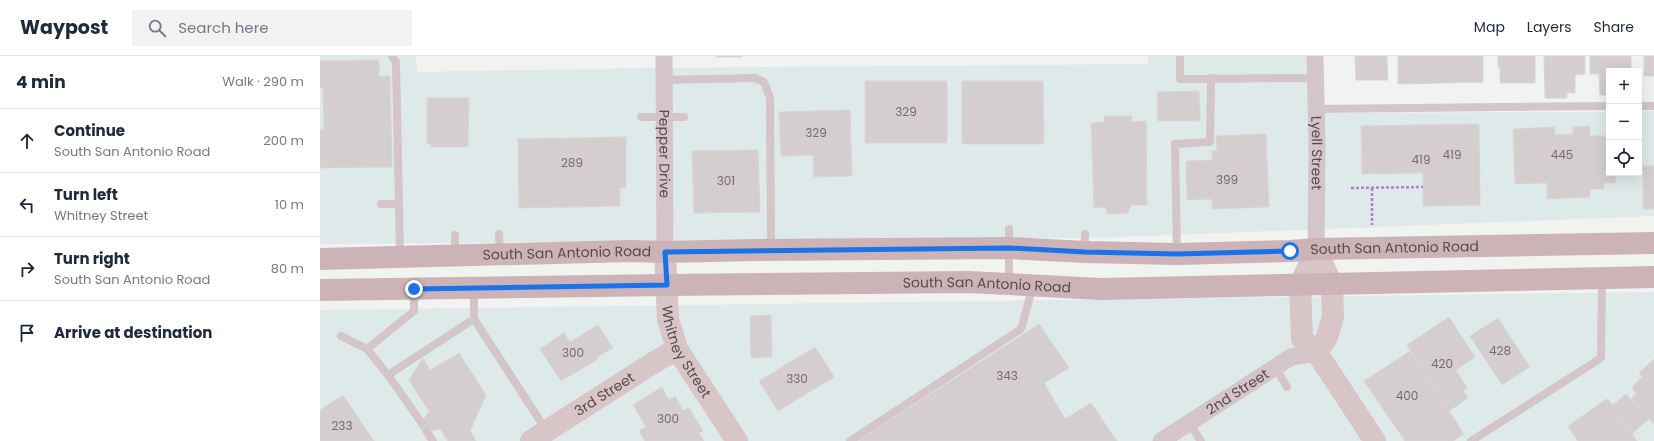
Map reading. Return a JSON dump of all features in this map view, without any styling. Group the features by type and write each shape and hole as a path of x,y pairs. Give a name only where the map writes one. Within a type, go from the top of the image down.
{"main road":[{"name":"South San Antonio Road","path":"320,259 456,256 500,244 665,252 771,250 1009,238 1085,243 1177,254 1316,249 1654,243"},
{"name":"South San Antonio Road","path":"320,290 962,282 1101,289 1654,277"}],"street":[{"name":"Pepper Drive","path":"664,56 665,252"},
{"name":"Lyell Street","path":"1315,56 1316,249 1332,285 1333,318 1327,337 1317,353"},
{"name":"Lyell Street","path":"1316,249 1300,285 1302,339 1317,353 1375,441"},
{"name":"Whitney Street","path":"665,252 668,319 677,349 737,441"},
{"name":"3rd Street","path":"539,436 653,362 677,349"},
{"name":"2nd Street","path":"1161,441 1291,357 1317,353"}],"lane":[{"path":"392,56 396,62 400,257"},
{"path":"1180,56 1180,79 1316,78"},
{"path":"664,80 755,78 764,82 770,98 771,250"},
{"path":"1177,254 1175,144 1210,142 1210,78"},
{"path":"1316,109 1606,106"},
{"path":"1642,106 1654,106"},
{"path":"641,118 684,117"},
{"path":"381,204 399,204"},
{"path":"455,235 456,256"},
{"path":"1009,238 1009,284"},
{"path":"1471,441 1601,358 1602,278"},
{"path":"850,441 1021,329 1033,286"},
{"path":"474,287 474,319 539,436"},
{"path":"367,349 414,310 414,289"},
{"path":"388,375 474,319"},
{"path":"341,336 367,349 388,375 421,422"},
{"path":"1275,367 1287,387"},
{"path":"1189,423 1201,441"},
{"path":"427,432 434,441"}],"path":[{"path":"1351,188 1424,187"},
{"path":"1372,188 1372,225"}],"shaded area":[{"path":"320,56 416,56 417,72 643,68 1148,64 1148,56 1318,56 1319,113 1606,112 1606,176 1642,176 1642,112 1654,111 1654,216 1096,238 320,244"},
{"path":"1654,292 1654,441 320,441 320,310"}],"building":[{"path":"742,56 742,57 716,57"},
{"path":"1355,56 1387,56 1388,80 1356,80"},
{"path":"1398,56 1483,56 1483,82 1398,84"},
{"path":"1498,56 1535,56 1535,83 1500,83"},
{"path":"1544,56 1585,56 1585,74 1575,75 1575,93 1567,93 1567,98 1545,98"},
{"path":"1590,56 1631,56 1631,68 1606,68 1606,95 1600,95 1599,74 1590,74"},
{"path":"1644,56 1654,56 1654,76 1644,76"},
{"path":"379,60 379,76 390,76 392,167 320,168 320,129 324,129 323,88 320,88 320,61"},
{"path":"865,81 947,81 947,143 865,143"},
{"path":"962,81 1043,81 1044,144 962,144"},
{"path":"1199,91 1200,121 1158,121 1157,92"},
{"path":"427,98 469,98 468,147 431,147 431,144 427,143"},
{"path":"850,110 852,176 814,177 813,155 781,156 779,112"},
{"path":"1104,116 1132,116 1131,122 1146,121 1147,205 1131,205 1128,213 1107,214 1106,207 1094,208 1091,123 1104,122"},
{"path":"1479,124 1480,205 1423,206 1423,173 1362,174 1361,126"},
{"path":"1589,126 1590,136 1606,136 1606,176 1615,176 1616,183 1604,183 1604,189 1590,189 1590,197 1547,199 1547,183 1515,184 1513,129 1555,127 1555,135 1573,134 1573,127"},
{"path":"1266,134 1269,207 1212,209 1212,199 1187,200 1186,161 1212,160 1212,151 1217,151 1216,136"},
{"path":"626,137 626,188 620,188 620,206 519,208 518,139"},
{"path":"758,150 760,212 694,213 692,151"},
{"path":"1643,166 1654,166 1654,209 1643,209"},
{"path":"771,315 772,357 751,358 750,316"},
{"path":"1449,317 1475,357 1456,370 1467,388 1463,390 1468,398 1449,411 1407,345"},
{"path":"1498,318 1530,367 1502,385 1470,336"},
{"path":"1039,324 1069,368 1044,383 1065,419 1091,403 1117,441 858,441"},
{"path":"598,325 613,348 597,357 598,359 561,381 540,349 564,333 570,342"},
{"path":"815,347 834,377 778,411 759,381"},
{"path":"1410,351 1464,434 1453,441 1405,441 1364,381"},
{"path":"459,353 486,395 470,431 476,441 448,441 440,429 423,432 419,426 429,411 409,380 423,358 430,370"},
{"path":"1654,359 1654,424 1631,399 1636,394 1632,387 1642,377 1639,373"},
{"path":"662,387 669,400 675,396 683,411 689,408 703,431 699,433 704,441 645,441 639,431 646,427 633,405"},
{"path":"1626,394 1649,419 1632,434 1612,406"},
{"path":"343,395 374,441 320,441 320,410"},
{"path":"1608,399 1637,441 1578,441 1568,426"}],"route":[{"path":"414,289 667,285 665,252 1009,248 1085,252 1177,254 1290,251"}]}
